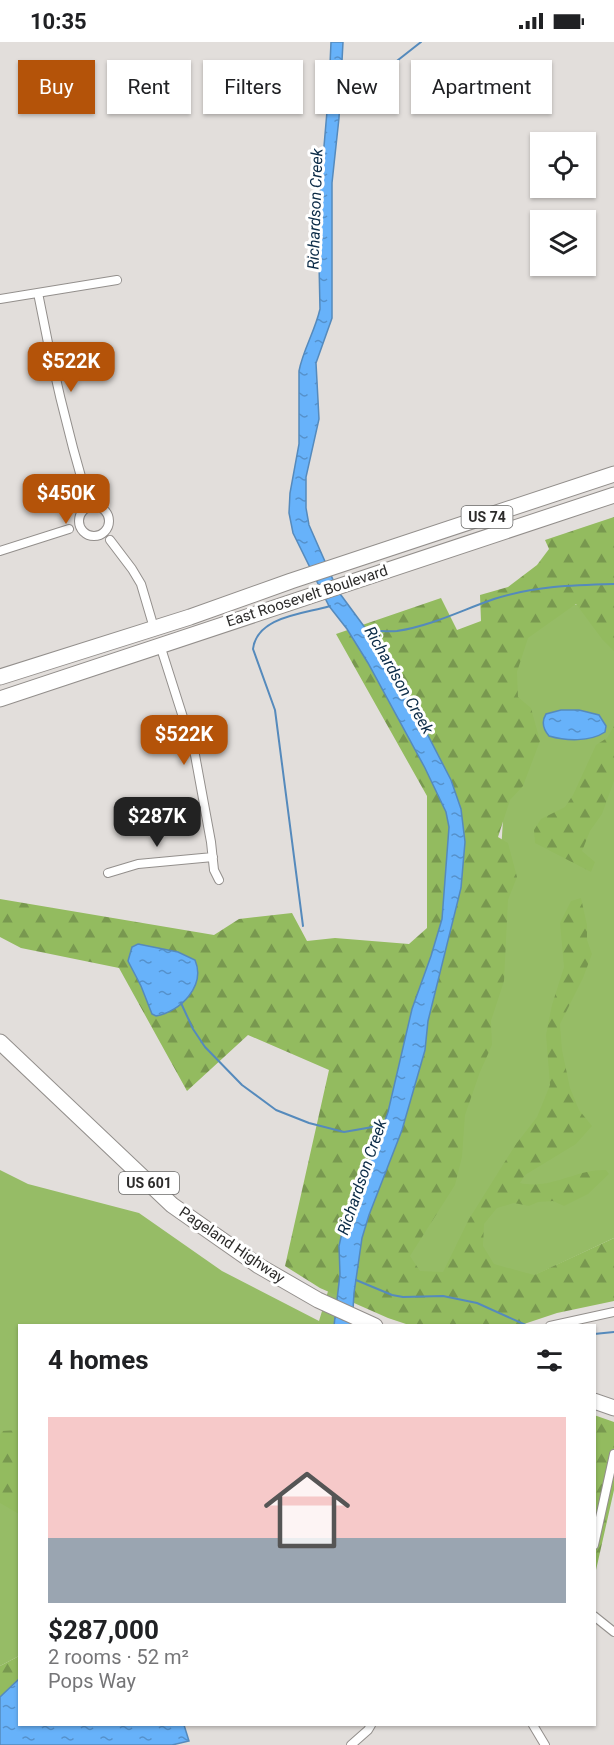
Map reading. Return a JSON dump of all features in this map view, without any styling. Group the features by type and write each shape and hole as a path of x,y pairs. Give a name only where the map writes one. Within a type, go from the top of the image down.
{"highway":[{"name":"East Roosevelt Boulevard","path":"0,677 154,628 614,474"},
{"path":"492,535 508,524 614,484"},
{"name":"East Roosevelt Boulevard","path":"0,699 614,495"},
{"path":"160,645 160,638 164,633 223,610 253,595"},
{"path":"47,683 83,663 146,640 151,636 154,628"},
{"name":"Pageland Highway","path":"0,1042 172,1204 260,1266 318,1300 371,1324"},
{"path":"596,1402 614,1408"}],"street":[{"path":"0,299 117,279"},
{"path":"38,292 50,359 86,503 79,521 82,530"},
{"path":"86,503 98,506 108,513 110,540"},
{"path":"0,551 69,529 79,521"},
{"path":"100,535 108,528"},
{"path":"69,529 82,530 90,536 100,535 110,540 141,584 154,628"},
{"path":"160,645 195,755 214,870 219,880"},
{"path":"108,873 147,863 213,857"},
{"path":"559,1324 614,1312"},
{"path":"596,1536 614,1455"},
{"path":"596,1618 614,1632"},
{"path":"351,1745 370,1726"},
{"path":"534,1726 545,1745"}],"green space":[{"path":"614,517 614,651 576,604 528,638 517,672 518,697 531,708 540,741 523,786 510,800 498,837 508,843 517,877 508,900 504,981 491,1021 492,1045 465,1115 462,1157 455,1185 410,1256 420,1271 443,1272 469,1219 516,1144 537,1117 550,1085 546,1035 552,1005 564,967 560,923 571,901 581,898 587,925 587,940 592,954 560,1024 562,1050 570,1088 579,1110 592,1126 576,1144 525,1175 520,1183 542,1184 595,1171 606,1170 609,1174 588,1194 564,1206 553,1201 538,1202 529,1206 514,1203 497,1208 484,1224 483,1246 494,1264 534,1275 614,1238 614,1301 557,1313 524,1324 406,1324 320,1288 285,1266 329,1070 248,1035 187,1091 119,968 21,948 0,937 0,899 214,935 239,919 292,913 307,941 335,938 409,944 427,928 427,796 336,634 441,598 457,630 481,621 480,595 508,587 537,565 549,549 545,540"},
{"path":"566,604 614,607 614,1238 518,1283 339,1290 334,1324 18,1324 18,1657 0,1666 0,1170 28,1184 139,1213 222,1271 319,1321 329,1288 495,949 515,625"},
{"path":"614,726 614,781 602,814 590,831 582,851 595,862 591,872 535,843 534,830 541,819 565,807 596,745 607,738"},
{"path":"596,1416 614,1422 614,1490 596,1570"},
{"path":"18,1430 18,1513 0,1503 0,1435 2,1431"},
{"path":"18,1657 18,1680 0,1697 0,1666"}],"water":[{"path":"331,42 343,42 342,60 330,60"},
{"path":"327,114 339,114 332,183 332,318 316,363 319,419 306,477 306,508 309,525 338,591 377,644 405,691 451,780 461,809 465,842 461,888 428,1021 425,1050 402,1130 362,1238 352,1324 334,1324 340,1274 339,1246 344,1224 360,1190 388,1112 412,1009 442,919 449,827 446,812 425,768 368,663 347,629 329,606 293,533 289,513 290,493 299,444 299,371 320,309 318,216"},
{"path":"561,710 579,710 599,715 606,726 605,732 592,738 578,740 549,736 543,725 544,717 546,714"},
{"path":"138,944 178,952 195,960 197,979 194,988 182,1003 165,1014 156,1016 152,1014 128,961 132,947"},
{"path":"18,1680 18,1726 184,1726 189,1741 172,1745 0,1745 0,1697"}],"waterway":[{"path":"398,60 421,42"},
{"name":"Richardson Creek","path":"365,631 410,629 494,599 524,591 614,584"},
{"path":"303,926 275,710 253,649 256,638 272,623 295,614 330,606"},
{"name":"Richardson Creek","path":"181,1003 193,1029 205,1047 242,1085 276,1110 309,1123 344,1132 384,1125"},
{"path":"356,1280 392,1295 443,1296 477,1303 524,1324"},
{"path":"596,1334 614,1332"}]}
